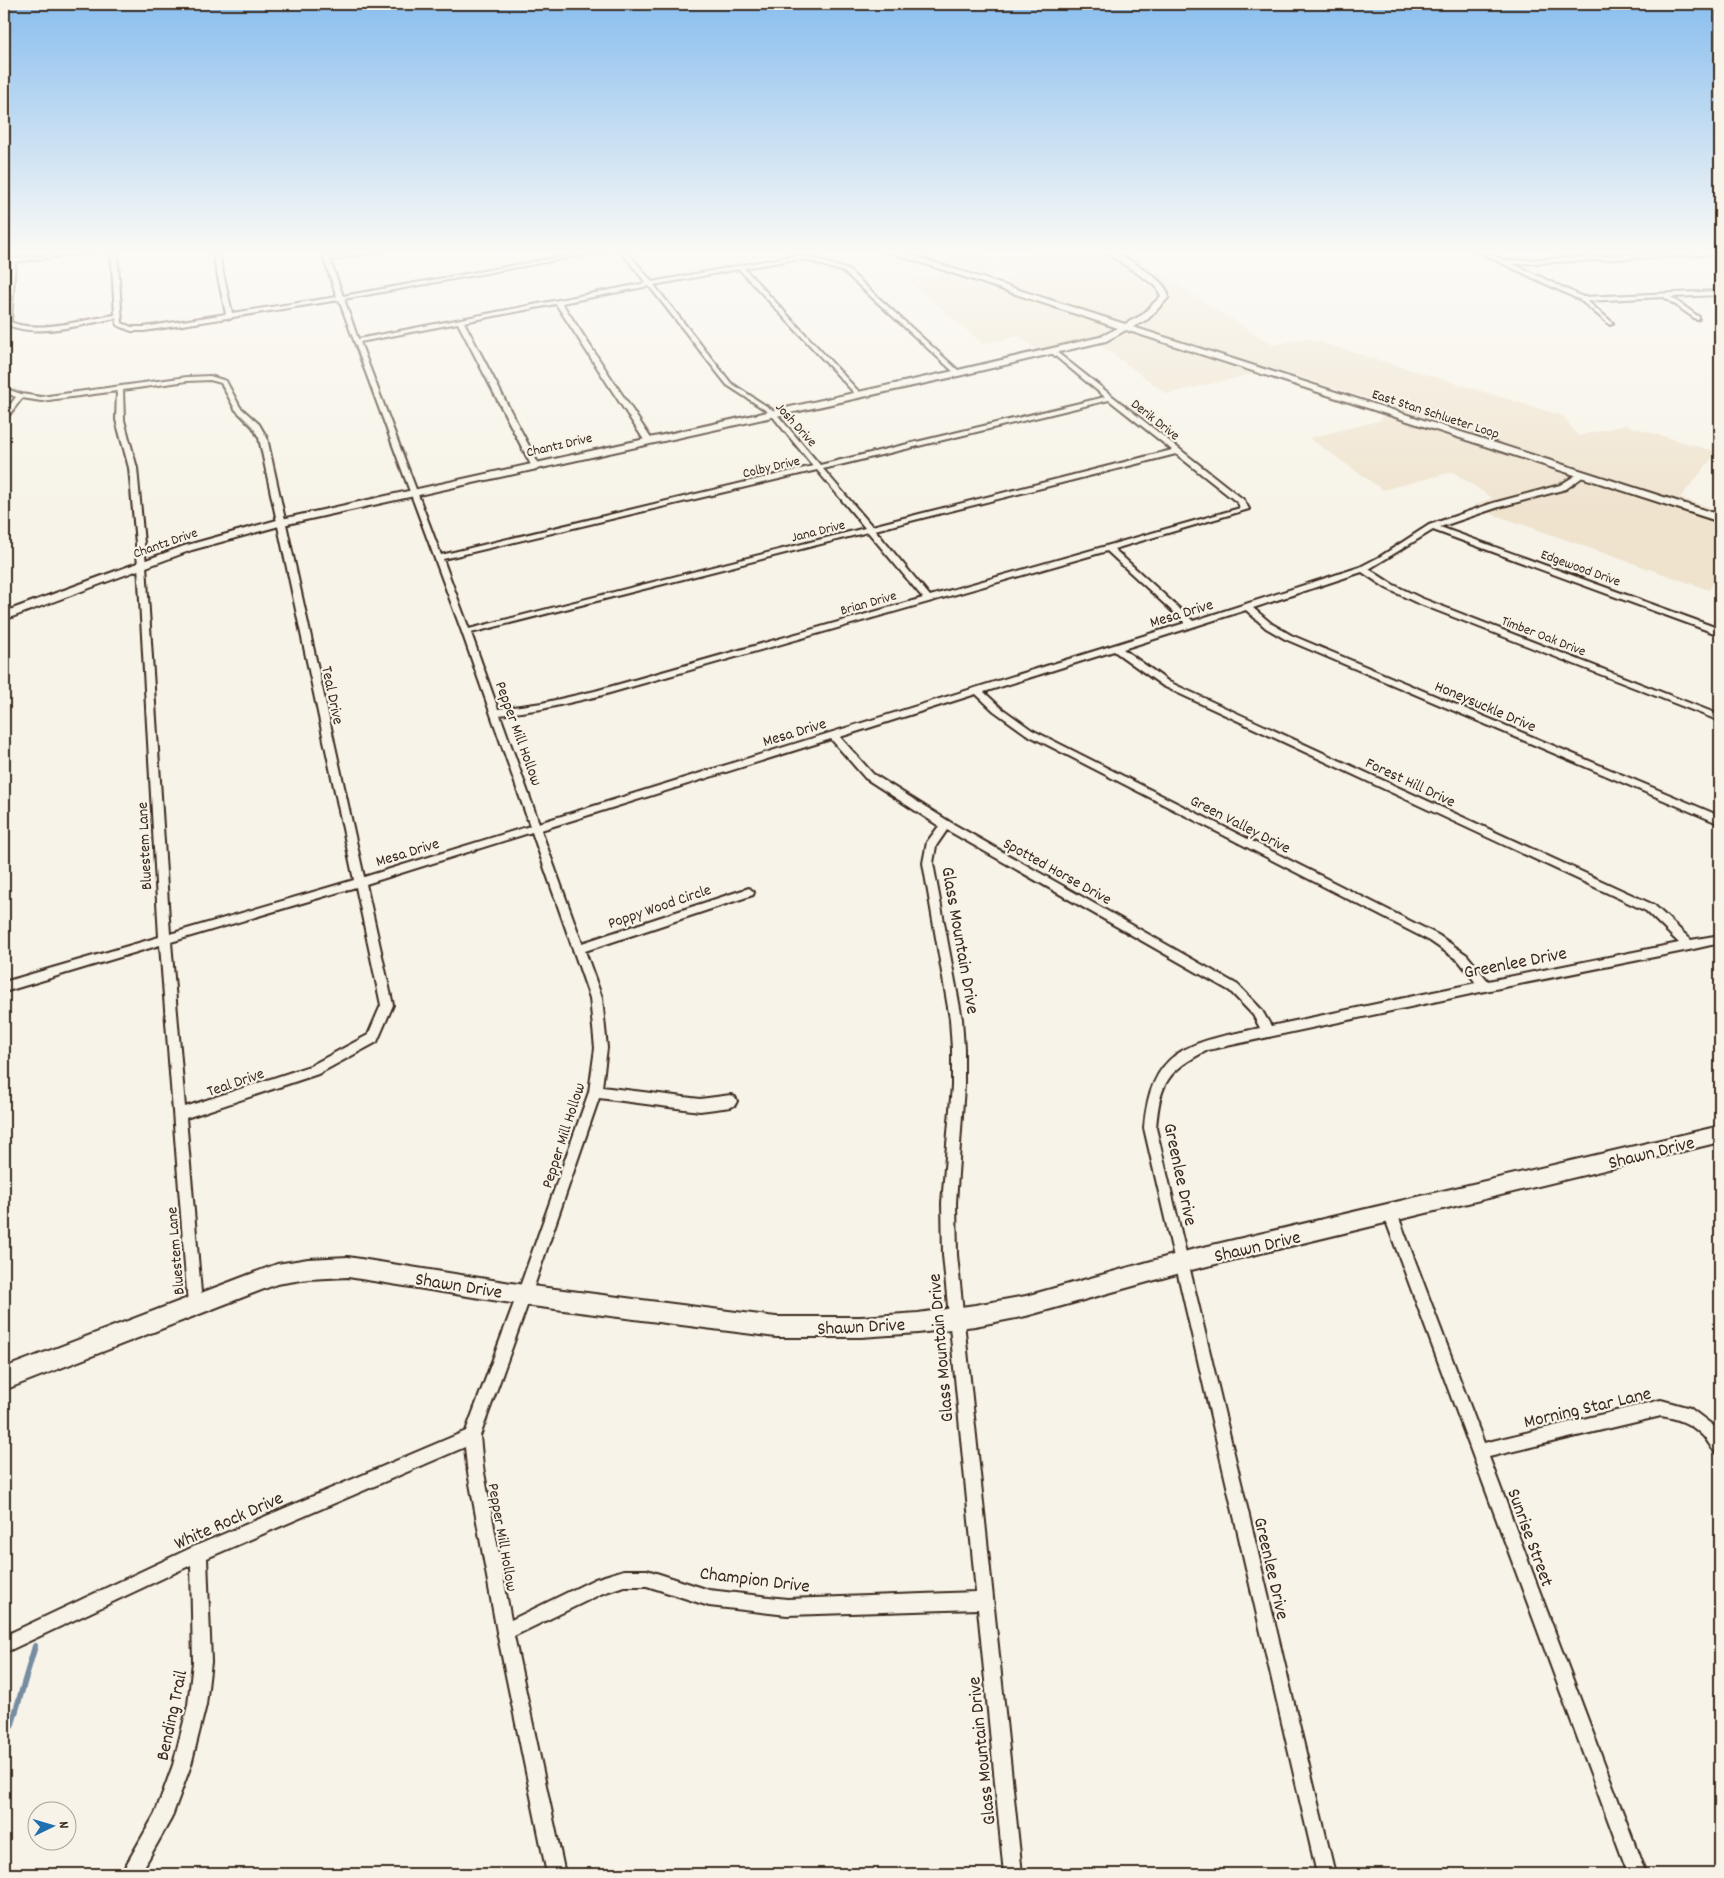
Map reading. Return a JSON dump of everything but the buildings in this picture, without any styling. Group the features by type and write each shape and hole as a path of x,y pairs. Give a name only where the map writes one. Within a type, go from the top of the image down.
{"street":[{"name":"Pepper Mill Hollow","path":"355,338 466,632 580,948 596,998 600,1024 601,1048 595,1092 472,1436 475,1467 505,1632 556,1874"},
{"path":"356,341 373,338"},
{"path":"469,338 535,465"},
{"path":"581,338 648,440"},
{"name":"Josh Drive","path":"692,338 729,384 772,412 928,599"},
{"path":"806,338 859,394"},
{"path":"919,338 958,373"},
{"name":"Chantz Drive","path":"4,616 188,548 280,522 772,412 958,373 1105,338"},
{"path":"1102,339 1131,338 1173,342"},
{"name":"East Stan Schlueter Loop","path":"1159,338 1720,519"},
{"path":"1169,338 1173,342"},
{"name":"Derik Drive","path":"1052,351 1245,507"},
{"name":"Teal Drive","path":"4,390 20,396 49,398 200,378 219,379 224,382 237,408 256,426 263,438 387,1005 373,1038 314,1070 179,1115"},
{"name":"Bluestem Lane","path":"120,388 120,420 133,468 142,565 165,939 195,1304"},
{"path":"4,418 20,396"},
{"name":"Colby Drive","path":"438,558 1110,398"},
{"name":"Jana Drive","path":"466,632 1176,451"},
{"name":"Mesa Drive","path":"4,987 360,882 1247,607 1363,569 1384,558 1415,536 1432,527 1496,505 1564,486 1581,474"},
{"name":"Brian Drive","path":"495,713 542,706 596,694 1110,549 1245,510 1245,507"},
{"name":"Edgewood Drive","path":"1432,527 1720,632"},
{"path":"1110,549 1191,624"},
{"name":"Timber Oak Drive","path":"1363,569 1389,586 1418,600 1720,718"},
{"name":"Honeysuckle Drive","path":"1247,607 1269,626 1288,637 1720,820"},
{"name":"Forest Hill Drive","path":"1116,648 1166,684 1650,908 1689,946"},
{"name":"Green Valley Drive","path":"978,691 997,709 1029,732 1434,938 1463,958 1485,986"},
{"name":"Spotted Horse Drive","path":"833,735 869,776 946,825 1234,988 1257,1012 1268,1031"},
{"name":"Glass Mountain Drive","path":"946,825 934,838 929,848 928,863 956,1019 958,1049 958,1086 949,1203 950,1254 1013,1874"},
{"name":"Poppy Wood Circle","path":"580,948 749,892"},
{"name":"Greenlee Drive","path":"1326,1874 1150,1128 1152,1105 1157,1086 1167,1069 1206,1045 1485,986 1720,940"},
{"path":"595,1092 700,1106 731,1101"},
{"name":"Shawn Drive","path":"4,1379 277,1274 308,1269 348,1267 524,1294 776,1327 852,1327 956,1319 1006,1310 1181,1263 1720,1134"},
{"name":"Sunrise Street","path":"1390,1214 1637,1874"},
{"name":"Morning Star Lane","path":"1479,1452 1661,1408 1685,1413 1710,1432 1720,1447"},
{"name":"White Rock Drive","path":"4,1645 199,1553 472,1436"},
{"name":"Bending Trail","path":"130,1874 162,1819 182,1765 196,1705 202,1662 199,1553"},
{"name":"Champion Drive","path":"505,1632 601,1585 624,1578 647,1578 708,1598 787,1607 985,1600"}],"shaded area":[{"path":"976,338 1012,338 983,344"},
{"path":"1021,338 1261,338 1273,345 1306,338 1563,416 1578,436 1625,425 1717,452 1680,498 1720,511 1720,571 1709,590 1492,514 1475,505 1492,498 1453,472 1383,490 1309,438 1379,421 1392,406 1275,369 1167,394 1098,343 1042,355"}],"waterway":[{"path":"4,1740 12,1724 35,1646"}]}
